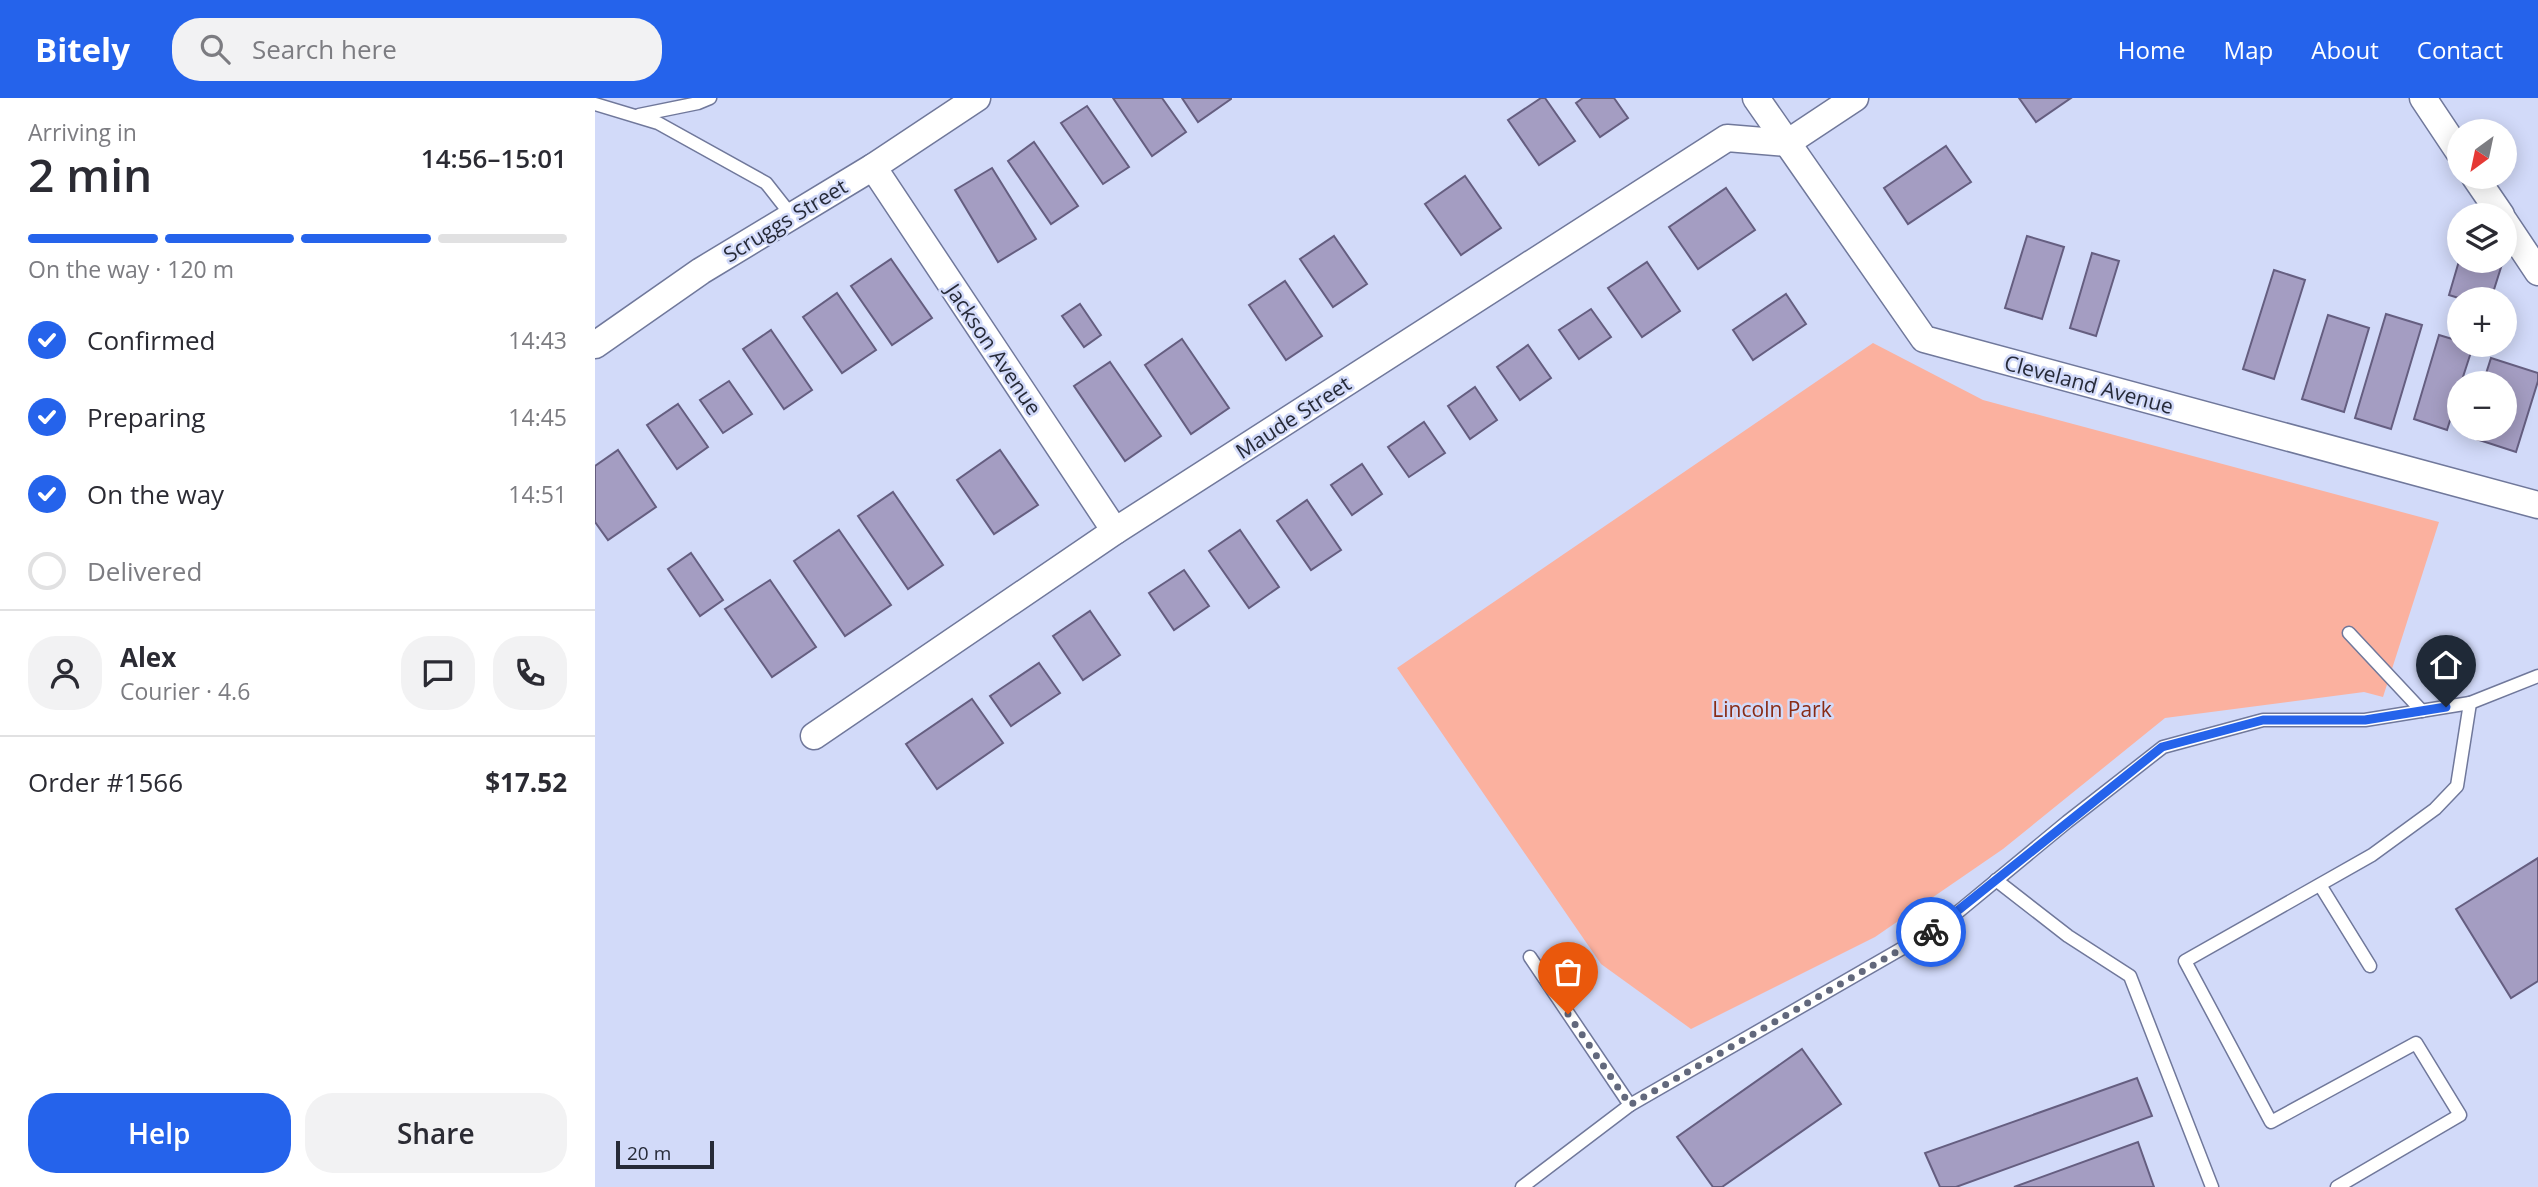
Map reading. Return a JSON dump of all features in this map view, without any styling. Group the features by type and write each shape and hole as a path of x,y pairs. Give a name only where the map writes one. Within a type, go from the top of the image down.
{"street":[{"name":"Scruggs Street","path":"595,345 701,271 873,167 977,98"},
{"name":"Cleveland Avenue","path":"1756,98 1924,339 2538,505"},
{"path":"1787,143 1855,98"},
{"path":"2423,98 2447,134"},
{"name":"Maude Street","path":"814,736 1115,531 1727,138 1787,143"},
{"name":"Jackson Avenue","path":"873,167 1115,531"},
{"path":"2517,240 2538,272"}],"lane":[{"path":"635,116 710,98"},
{"path":"595,104 658,123 766,183 792,216"},
{"path":"2349,633 2422,711"},
{"path":"1522,1187 1630,1105 1941,926 2162,747 2263,720 2365,720 2470,703 2538,676"},
{"path":"2337,1187 2460,1115 2416,1043 2271,1122 2185,961 2372,855 2435,809 2457,786 2470,703"},
{"path":"1996,880 2068,936 2130,976 2212,1187"},
{"path":"2320,885 2370,966"},
{"path":"1530,957 1630,1105"}],"green space":[{"name":"Lincoln Park","path":"1873,343 1983,400 2439,522 2383,697 2364,692 2165,718 2003,849 1875,937 1691,1029 1601,964 1397,668"}],"building":[{"path":"1113,98 1162,98 1186,132 1152,156"},
{"path":"1182,98 1231,98 1231,99 1198,122"},
{"path":"1545,98 1575,141 1539,165 1508,120"},
{"path":"1583,98 1614,98 1628,118 1600,137 1576,103"},
{"path":"2019,98 2071,98 2036,122"},
{"path":"1087,106 1129,167 1103,184 1061,123"},
{"path":"1034,142 1078,206 1051,224 1008,161"},
{"path":"1946,146 1971,182 1908,224 1884,188"},
{"path":"992,168 1036,239 998,262 955,190"},
{"path":"1465,176 1501,228 1461,255 1425,204"},
{"path":"1726,188 1755,230 1698,269 1669,227"},
{"path":"1334,236 1367,284 1333,307 1300,259"},
{"path":"2027,236 2064,247 2042,319 2005,308"},
{"path":"2092,253 2119,261 2096,336 2070,328"},
{"path":"891,259 932,318 892,345 851,286"},
{"path":"1647,262 1680,311 1642,337 1608,288"},
{"path":"2274,270 2305,280 2274,379 2243,369"},
{"path":"2455,273 2499,273 2495,287 2451,287"},
{"path":"1285,281 1322,336 1286,360 1249,305"},
{"path":"837,293 876,350 842,373 803,317"},
{"path":"1786,294 1806,324 1753,360 1733,330"},
{"path":"1080,304 1101,335 1084,347 1062,316"},
{"path":"1591,309 1611,337 1579,359 1559,330"},
{"path":"2386,314 2422,325 2391,429 2355,418"},
{"path":"2328,315 2369,328 2344,412 2302,399"},
{"path":"771,330 812,390 784,409 743,349"},
{"path":"2439,335 2447,337 2447,357 2469,357 2465,371 2447,371 2447,430 2414,419"},
{"path":"1182,339 1229,408 1191,434 1145,365"},
{"path":"1528,345 1551,378 1520,400 1497,367"},
{"path":"2491,358 2538,373 2538,381 2516,452 2482,441 2517,441 2517,371 2487,371"},
{"path":"1110,362 1161,436 1125,461 1074,386"},
{"path":"729,381 752,414 723,433 700,400"},
{"path":"1475,387 1497,420 1470,439 1448,406"},
{"path":"678,404 708,447 677,469 647,425"},
{"path":"1424,422 1445,453 1409,477 1388,447"},
{"path":"618,450 656,507 608,540 595,522 595,466"},
{"path":"1000,450 1038,505 994,534 957,480"},
{"path":"1362,464 1382,494 1352,515 1331,485"},
{"path":"893,492 943,565 908,589 858,516"},
{"path":"1307,500 1341,550 1311,570 1277,521"},
{"path":"839,530 891,605 845,636 794,561"},
{"path":"1240,530 1279,587 1249,608 1209,551"},
{"path":"691,553 723,600 700,616 668,569"},
{"path":"1184,570 1209,606 1174,630 1149,593"},
{"path":"770,580 816,647 772,677 725,609"},
{"path":"1090,611 1120,655 1083,680 1053,636"},
{"path":"1039,663 1060,693 1011,726 990,696"},
{"path":"972,699 1003,743 937,789 906,744"},
{"path":"2538,858 2538,981 2511,998 2456,909"},
{"path":"1802,1049 1841,1104 1722,1187 1713,1187 1677,1137"},
{"path":"2137,1078 2152,1116 1956,1187 1940,1187 1925,1153"},
{"path":"2138,1142 2154,1187 2014,1187"}],"way so far":[{"path":"1568,1014 1630,1105 1931,932"}],"route":[{"path":"1931,932 2162,747 2263,720 2365,720 2446,707"}]}
